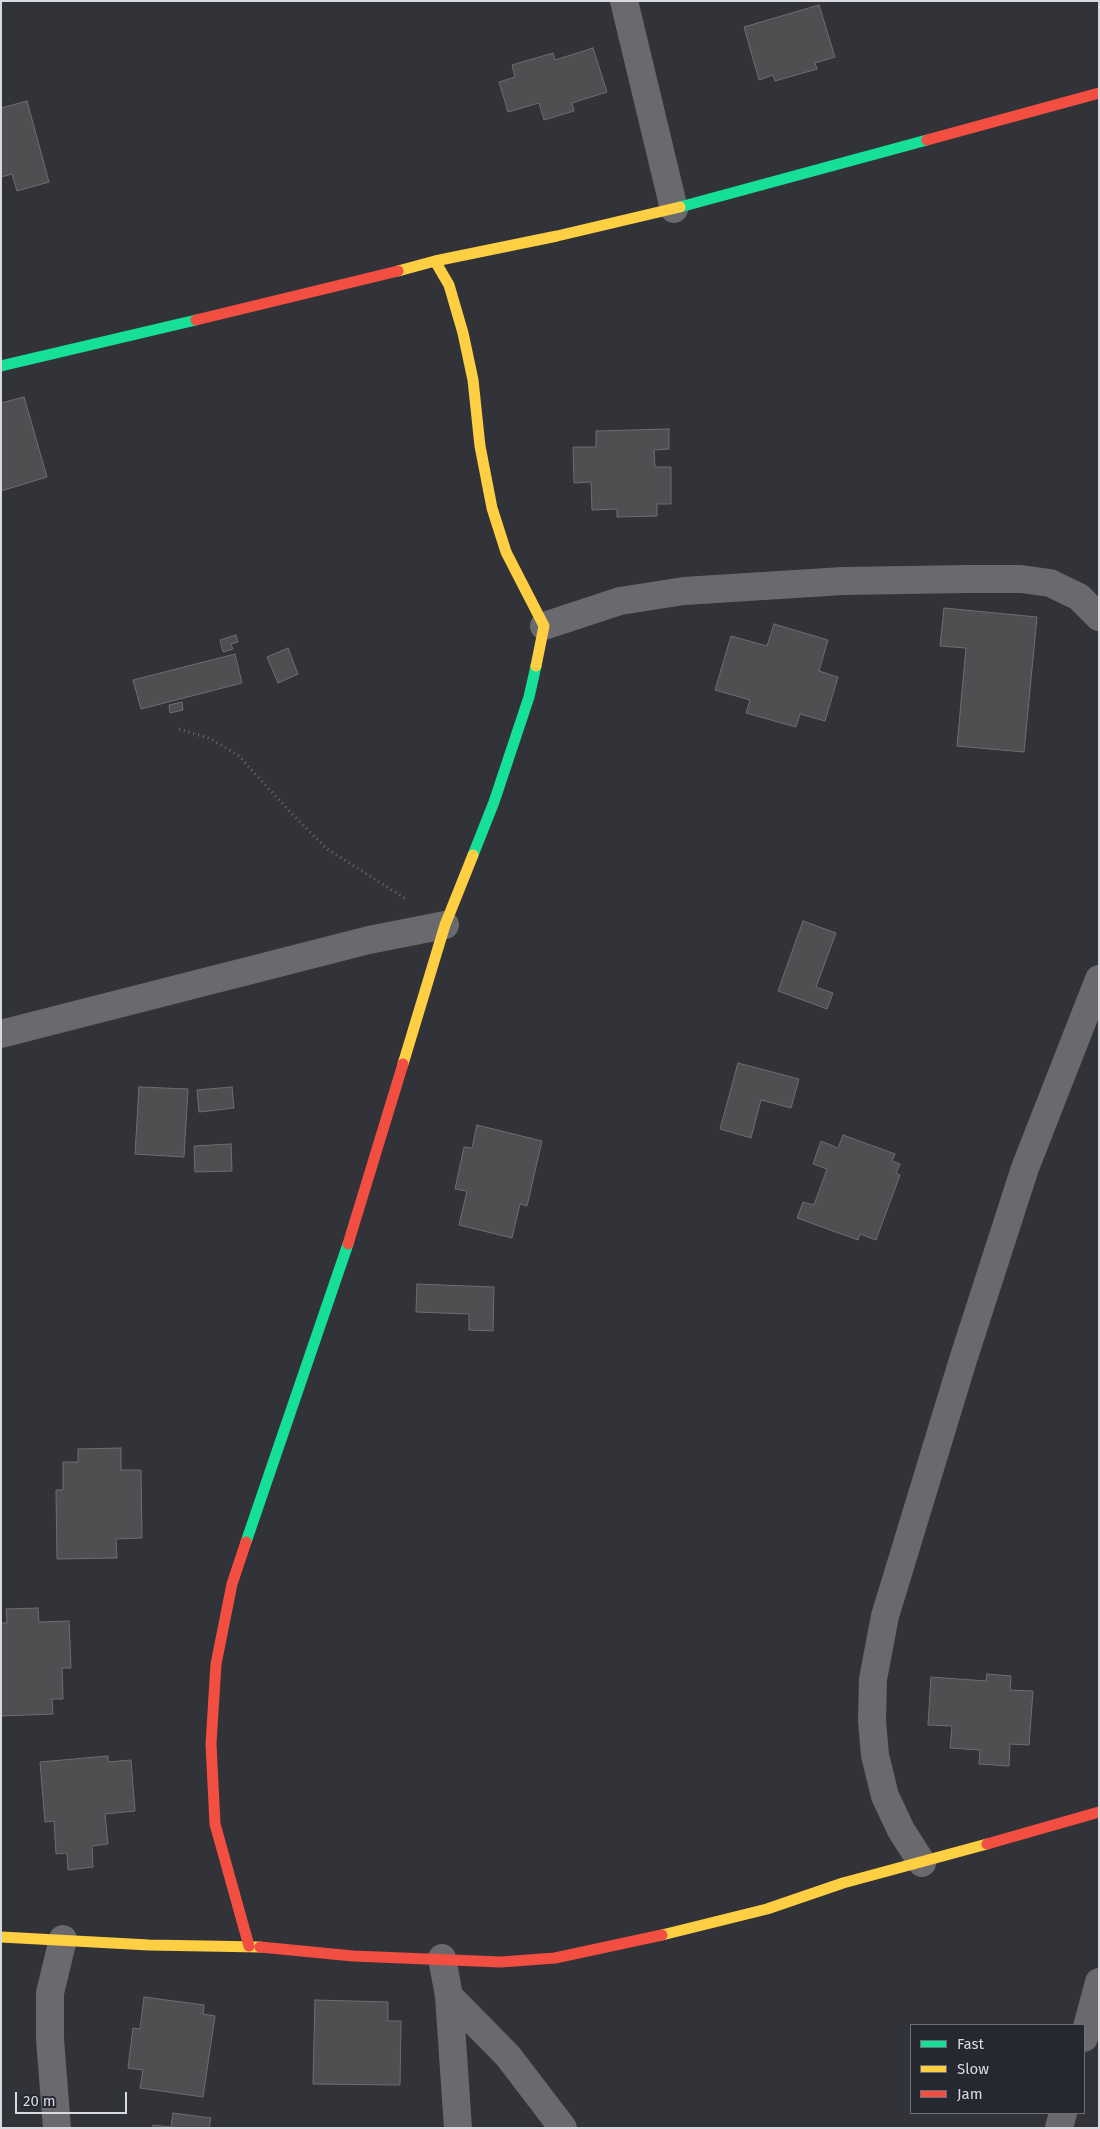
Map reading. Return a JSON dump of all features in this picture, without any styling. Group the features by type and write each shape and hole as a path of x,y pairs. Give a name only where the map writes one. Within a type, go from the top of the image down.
{"street":[{"path":"624,1 674,209"},
{"path":"1,366 377,277 435,261 557,236 674,209 1099,93"},
{"path":"249,1946 215,1824 211,1744 216,1664 232,1584 346,1251 437,927 494,802 526,706 544,626 506,552 492,508 480,446 473,380 463,333 449,285 435,261"},
{"path":"544,626 620,600 684,591 843,581 958,579 1020,579 1050,583 1079,597 1099,617"},
{"path":"1,1034 360,942 437,927"},
{"path":"922,1863 901,1830 885,1796 874,1756 872,1721 873,1679 884,1625 962,1363 1022,1177 1099,979"},
{"path":"1,1937 149,1945 249,1946 353,1956 442,1958 501,1962 555,1958 612,1948 767,1908 844,1883 922,1863 1099,1812"},
{"path":"57,2128 50,2039 50,1993 64,1939"},
{"path":"442,1958 449,1996 458,2128"},
{"path":"1085,2034 1099,1982"},
{"path":"449,1996 508,2056 563,2128"},
{"path":"1059,2128 1063,2114"}],"path":[{"path":"179,729 211,739 239,756 327,849 415,905 437,927"}],"building":[{"path":"819,5 835,57 815,63 817,69 775,81 773,75 759,80 744,27"},
{"path":"593,48 607,92 572,103 574,111 544,120 539,103 508,112 499,82 515,77 512,65 553,53 555,60"},
{"path":"27,101 49,182 17,191 12,174 1,177 1,108"},
{"path":"24,397 47,477 1,491 1,403"},
{"path":"669,429 669,449 654,450 655,467 671,467 671,504 657,504 657,516 617,517 617,509 592,510 591,482 574,483 573,447 596,447 596,431"},
{"path":"944,608 1037,617 1024,752 957,746 966,648 940,646"},
{"path":"774,624 828,640 819,671 838,677 825,721 800,714 796,727 746,713 750,700 715,690 731,636 767,646"},
{"path":"236,635 238,642 231,644 233,649 223,652 220,640"},
{"path":"288,648 298,674 278,683 267,657"},
{"path":"235,654 242,683 141,709 133,680"},
{"path":"182,702 183,710 170,713 169,705"},
{"path":"803,921 836,933 816,987 833,993 827,1009 778,991"},
{"path":"738,1063 799,1079 791,1108 761,1100 751,1138 720,1129"},
{"path":"139,1087 188,1089 184,1157 135,1154"},
{"path":"232,1087 234,1108 199,1112 197,1090"},
{"path":"477,1125 542,1141 527,1206 520,1204 512,1238 459,1225 467,1191 455,1189 464,1147 472,1148"},
{"path":"843,1135 895,1154 892,1161 900,1164 896,1173 900,1175 876,1240 860,1234 858,1240 797,1218 803,1202 814,1205 827,1169 813,1164 821,1141 838,1148"},
{"path":"231,1144 232,1171 195,1172 194,1146"},
{"path":"417,1284 494,1287 493,1331 469,1330 469,1314 416,1312"},
{"path":"121,1448 121,1470 141,1470 142,1538 116,1539 117,1558 57,1559 56,1490 63,1490 63,1462 78,1462 78,1449"},
{"path":"38,1608 39,1622 69,1621 71,1668 62,1668 63,1699 52,1699 53,1714 1,1716 1,1623 7,1623 6,1609"},
{"path":"987,1674 1011,1676 1010,1690 1033,1691 1029,1745 1010,1744 1009,1766 979,1764 980,1750 950,1748 952,1726 928,1725 931,1677 986,1681"},
{"path":"108,1756 108,1762 131,1760 135,1811 105,1814 108,1844 92,1846 93,1867 68,1870 67,1853 56,1854 54,1821 45,1822 40,1762"},
{"path":"144,1997 204,2005 203,2014 215,2016 203,2097 140,2088 143,2070 128,2068 133,2028 140,2029"},
{"path":"315,2000 388,2002 388,2021 401,2021 400,2085 313,2084"},
{"path":"173,2113 211,2118 209,2128 153,2128 153,2125 171,2127"}],"traffic: fast":[{"path":"680,207 927,140"},
{"path":"1,366 196,320"},
{"path":"473,855 494,802 529,697 536,666"},
{"path":"246,1542 348,1244"}],"traffic: slow":[{"path":"398,271 435,261 557,236 680,207"},
{"path":"435,261 449,285 463,333 473,380 480,446 492,508 506,552 544,626 536,666"},
{"path":"403,1064 445,925 473,855"},
{"path":"662,1935 767,1909 843,1883 987,1844"},
{"path":"1,1937 149,1945 260,1947"}],"traffic: jam":[{"path":"927,140 1099,93"},
{"path":"196,320 398,271"},
{"path":"348,1244 403,1064"},
{"path":"246,1542 232,1584 216,1664 211,1744 215,1824 249,1946"},
{"path":"987,1844 1099,1812"},
{"path":"260,1947 353,1956 501,1962 555,1958 662,1935"}]}
